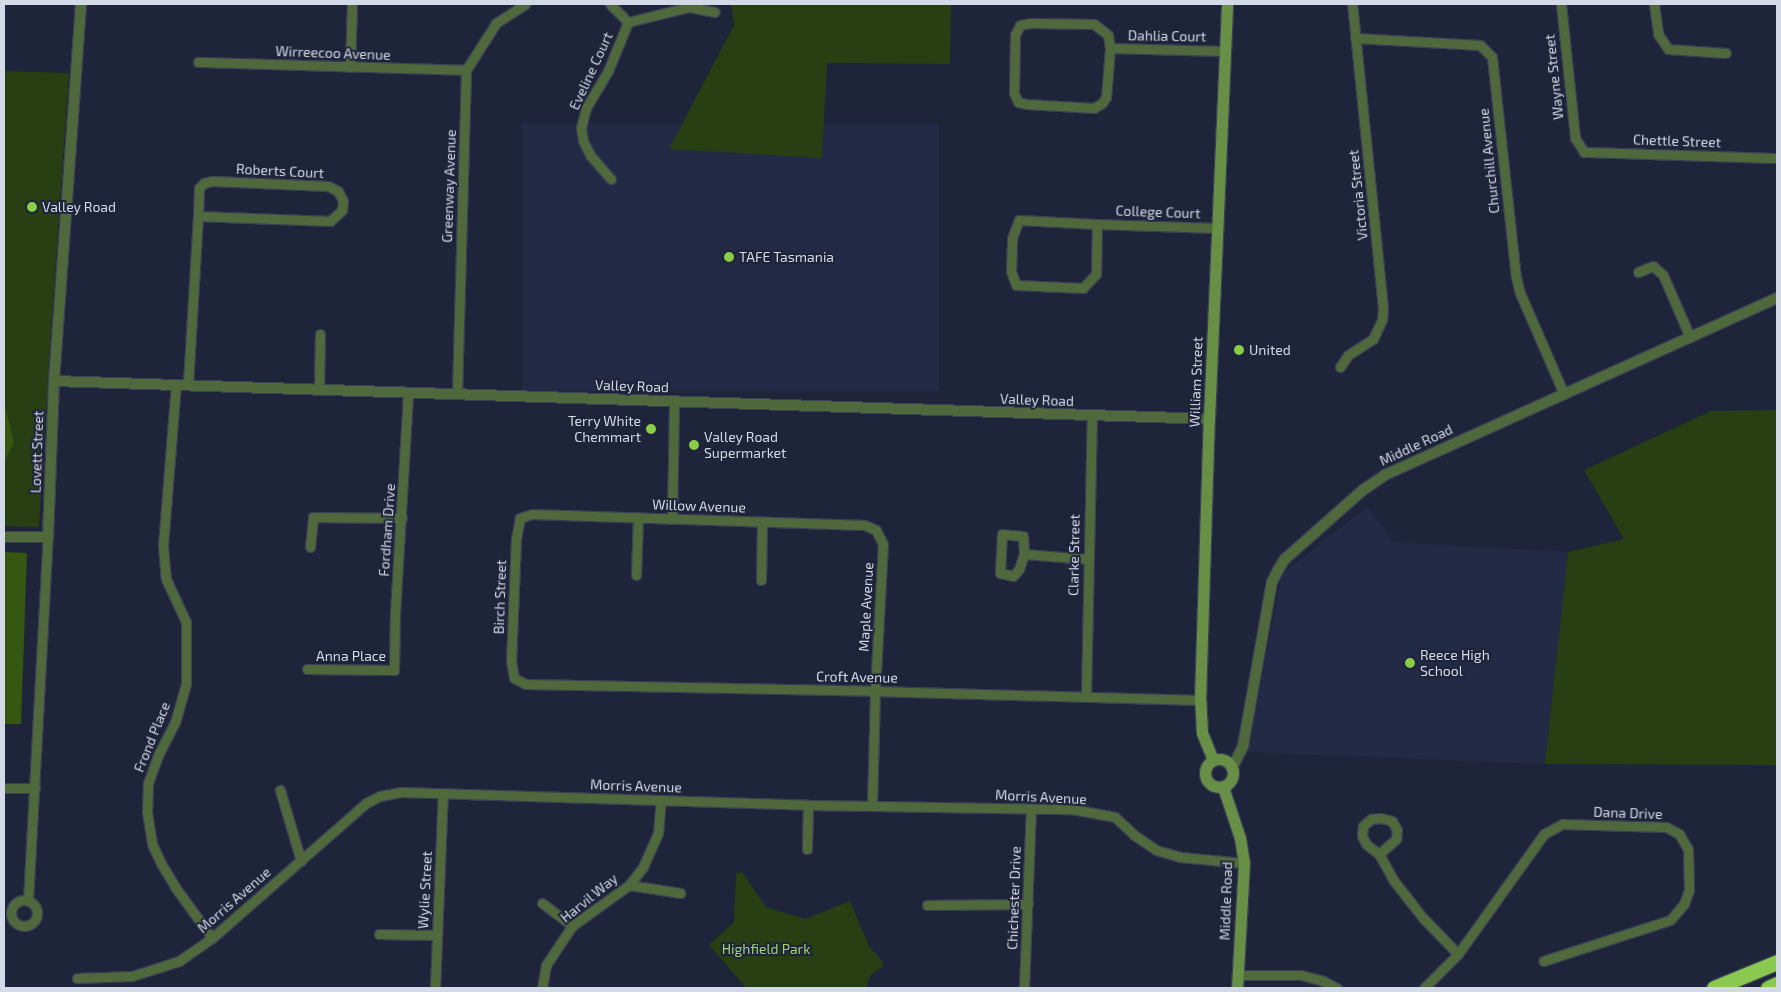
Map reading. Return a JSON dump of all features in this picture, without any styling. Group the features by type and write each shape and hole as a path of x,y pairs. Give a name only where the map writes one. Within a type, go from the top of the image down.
{"highway":[{"path":"1714,988 1777,962"},
{"path":"1768,988 1777,984"}],"main road":[{"name":"William Street","path":"1213,760 1202,733 1200,700 1209,419 1227,4"},
{"path":"1213,760 1226,761 1232,768 1232,778 1223,787 1213,787 1204,776 1206,766 1213,760"},
{"name":"Middle Road","path":"1223,787 1240,838 1244,863 1237,988"}],"street":[{"name":"Lovett Street","path":"28,901 48,537 54,381 81,4"},
{"path":"350,67 352,4"},
{"path":"466,70 496,23 525,4"},
{"name":"Eveline Court","path":"610,4 628,22 608,71 586,108 581,128 583,141 590,155 611,179"},
{"name":"Victoria Street","path":"1340,367 1348,356 1373,339 1382,320 1383,308 1352,4"},
{"name":"Wayne Street","path":"1561,4 1574,138 1578,146"},
{"path":"1654,4 1658,34 1668,49 1726,53"},
{"path":"628,22 689,8 715,12"},
{"name":"Dahlia Court","path":"1031,22 1094,24 1108,35 1110,48 1106,97 1102,104 1094,108 1018,102 1014,93 1015,34 1020,25 1031,22"},
{"name":"Churchill Avenue","path":"1356,38 1480,44 1492,57 1516,277 1520,293 1564,394"},
{"name":"Dahlia Court","path":"1110,48 1224,51"},
{"name":"Wirreecoo Avenue","path":"198,62 466,70"},
{"name":"Greenway Avenue","path":"457,393 466,70"},
{"name":"Chettle Street","path":"1578,146 1584,152 1777,158"},
{"name":"Roberts Court","path":"188,384 199,188 204,183 213,181 328,186 338,191 343,201 342,210 330,221 198,216"},
{"name":"College Court","path":"1097,224 1096,274 1083,288 1016,285 1011,271 1012,238 1018,220 1217,228"},
{"path":"1638,272 1653,266 1663,275 1690,338"},
{"name":"Middle Road","path":"1232,768 1243,746 1247,728 1272,582 1285,559 1363,490 1385,476 1777,298"},
{"path":"319,389 320,334"},
{"name":"Valley Road","path":"54,381 1209,419"},
{"name":"Frond Place","path":"176,384 163,546 166,579 186,622 186,684 175,722 159,753 148,784 147,812 152,844 162,865 175,887 212,938"},
{"name":"Fordham Drive","path":"394,670 395,613 408,392"},
{"path":"672,518 674,401"},
{"name":"Clarke Street","path":"1086,696 1087,559 1092,415"},
{"name":"Willow Avenue","path":"520,518 532,514 672,518 864,525 876,530"},
{"path":"310,547 313,517 402,518"},
{"name":"Birch Street","path":"514,678 511,661 516,538 520,518"},
{"path":"636,575 638,518"},
{"path":"761,580 762,522"},
{"name":"Maple Avenue","path":"872,806 875,691 883,544 876,530"},
{"path":"1002,534 1023,536 1024,554 1019,569 1013,576 1000,573 1002,534"},
{"path":"4,537 48,537"},
{"path":"1024,554 1087,559"},
{"name":"Anna Place","path":"307,669 394,670"},
{"name":"Croft Avenue","path":"514,678 526,684 1200,700"},
{"path":"4,788 35,788"},
{"path":"280,790 301,860"},
{"name":"Morris Avenue","path":"77,978 132,976 179,961 212,938 366,804 380,796 402,792 872,806 1072,809 1115,817 1134,835 1156,850 1180,857 1244,863"},
{"name":"Wylie Street","path":"435,988 443,793"},
{"name":"Harvil Way","path":"542,988 546,965 572,926 629,885 643,867 658,832 661,800"},
{"path":"807,849 808,804"},
{"name":"Chichester Drive","path":"1024,988 1031,809"},
{"name":"Dana Drive","path":"1424,988 1458,954 1544,834 1562,824 1666,827 1679,834 1688,849 1689,890 1684,904 1670,920 1543,961"},
{"path":"1380,854 1394,881 1423,918 1458,954"},
{"path":"629,885 680,893"},
{"path":"542,903 572,926"},
{"path":"927,905 1028,904"},
{"path":"379,934 437,935"},
{"path":"1238,975 1301,976 1323,981 1336,988"}],"shaded area":[{"name":"TAFE Tasmania","path":"522,124 939,124 939,391 522,391"},
{"name":"Reece High School","path":"1367,507 1393,542 1568,552 1545,764 1248,752 1282,574"}],"green space":[{"path":"731,4 951,4 950,64 827,63 822,158 669,149 734,25"},
{"name":"Valley Road","path":"4,71 69,73 39,527 4,526"},
{"path":"4,402 14,443 4,462"},
{"path":"1777,410 1777,765 1545,764 1568,552 1624,539 1584,470 1711,411"},
{"path":"4,552 27,553 21,724 4,724"},
{"name":"Highfield Park","path":"742,872 766,907 805,919 850,901 869,946 882,961 883,966 870,976 866,988 746,988 709,945 734,922 736,873"}],"place":[{"name":"Valley Road","path":"32,207"},
{"name":"TAFE Tasmania","path":"729,257"},
{"name":"United","path":"1239,350"},
{"name":"Terry White Chemmart","path":"651,429"},
{"name":"Valley Road Supermarket","path":"694,445"},
{"name":"Reece High School","path":"1410,663"}]}
